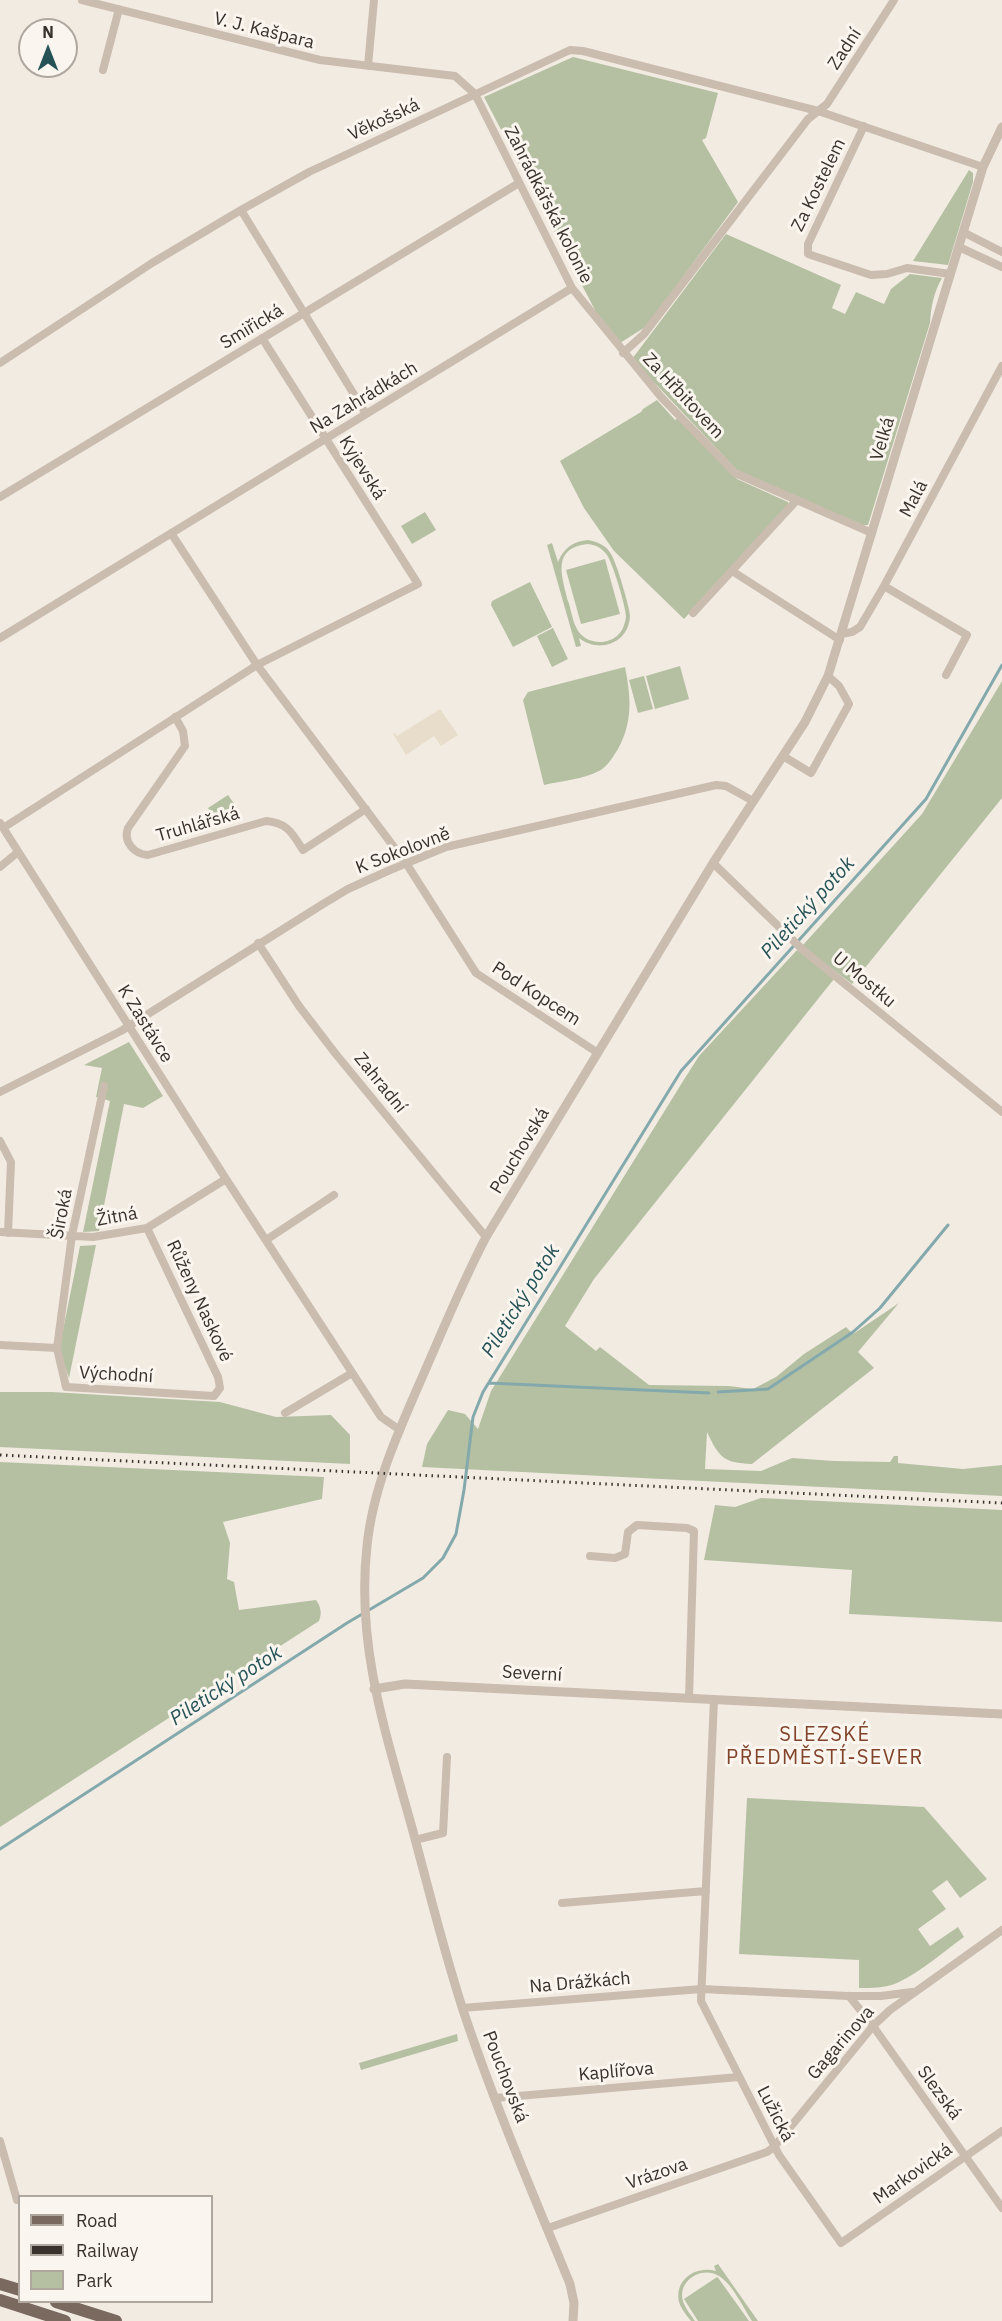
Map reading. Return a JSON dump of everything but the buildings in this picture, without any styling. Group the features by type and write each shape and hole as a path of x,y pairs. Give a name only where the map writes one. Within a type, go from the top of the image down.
{"main road":[{"path":"0,2284 18,2289"},
{"path":"0,2300 65,2321"},
{"path":"62,2303 116,2321"}],"street":[{"name":"V. J. Kašpara","path":"82,0 320,60 455,76 475,94"},
{"path":"368,66 374,0"},
{"name":"Zadní","path":"818,111 827,104 894,0"},
{"path":"103,70 119,9"},
{"name":"Věkošská","path":"0,363 152,263 309,172 570,51 576,50 818,111"},
{"name":"Zahrádkářská kolonie","path":"475,94 572,288 623,353"},
{"name":"Za Kostelem","path":"818,111 983,167"},
{"name":"Za Hřbitovem","path":"818,111 808,119 644,334 623,353 660,397 735,473 872,533"},
{"name":"Za Kostelem","path":"864,126 807,247 808,254 871,275 887,274 907,268 950,274"},
{"name":"Velká","path":"841,637 983,167 1002,127"},
{"name":"Smiřická","path":"0,497 519,183"},
{"name":"Kyjevská","path":"241,210 366,414"},
{"path":"963,232 1002,252"},
{"path":"959,247 1002,267"},
{"name":"Na Zahrádkách","path":"0,638 572,288"},
{"name":"Kyjevská","path":"257,665 418,584 262,338"},
{"name":"Malá","path":"841,637 860,627 1002,366"},
{"path":"693,613 796,501"},
{"path":"171,533 257,665 406,863"},
{"path":"732,571 841,637"},
{"path":"884,586 968,635 946,675"},
{"name":"Pouchovská","path":"573,2321 573,2291 495,2098 462,2008 374,1689 365,1634 363,1596 367,1545 373,1511 400,1430 467,1273 486,1237 713,863 805,722 828,676 841,637"},
{"path":"2,826 257,665"},
{"path":"783,756 811,773 849,704 839,686 828,676"},
{"name":"Truhlářská","path":"175,717 183,732 185,746 126,834 133,850 141,854 148,855 266,821 280,822 290,830 303,850 366,809"},
{"name":"K Sokolovně","path":"0,1092 129,1026 258,943 348,889 446,847 716,785 726,786 753,801"},
{"name":"K Zastávce","path":"2,826 352,1373 381,1417 400,1430"},
{"path":"0,867 18,852"},
{"name":"Pod Kopcem","path":"406,863 476,973 598,1053"},
{"name":"U Mostku","path":"713,863 803,950 1002,1112"},
{"name":"Zahradní","path":"258,943 335,1053 486,1237"},
{"name":"Široká","path":"57,1348 72,1235 104,1086"},
{"path":"0,1141 11,1162 4,1233"},
{"name":"Žitná","path":"4,1233 93,1237 147,1228 226,1179"},
{"path":"266,1240 334,1195"},
{"name":"Růženy Naskové","path":"147,1228 218,1377 220,1388"},
{"name":"Východní","path":"0,1345 57,1348 66,1387 214,1396 220,1388"},
{"path":"285,1413 352,1373"},
{"path":"590,1556 615,1558 624,1554 628,1532 637,1526 687,1528 694,1532 689,1698"},
{"name":"Severní","path":"374,1689 405,1684 1002,1713"},
{"path":"714,1699 701,1989 849,1996 881,1996 915,1991"},
{"path":"415,1840 443,1833 447,1757"},
{"path":"562,1903 706,1891"},
{"name":"Gagarinova","path":"774,2147 873,2026 915,1991 1002,1930"},
{"name":"Na Drážkách","path":"462,2008 701,1989"},
{"name":"Lužická","path":"701,1989 701,2001 774,2147 841,2243"},
{"name":"Slezská","path":"849,1996 873,2026 1002,2208"},
{"name":"Kaplířova","path":"495,2098 739,2077"},
{"name":"Markovická","path":"841,2243 1002,2131"},
{"path":"0,2141 17,2200"},
{"name":"Vrázova","path":"548,2228 764,2154 774,2147"}],"green space":[{"path":"573,57 718,93 706,138 702,140 738,202 647,326 620,343 597,314 484,97"},
{"path":"969,170 973,173 973,182 948,265 913,261"},
{"path":"726,234 841,285 832,308 845,314 856,292 884,304 891,289 910,274 942,278 935,294 930,323 868,525 861,525 737,470 632,359"},
{"path":"657,400 675,420 678,418 737,479 788,502 789,506 684,619 614,551 584,508 560,461"},
{"path":"425,512 436,530 412,544 401,526"},
{"path":"588,540 604,546 613,558 630,616 628,625 619,639 604,645 595,645 579,638 581,646 576,647 547,545 552,543 558,562 570,546","holes":["588,544 599,547 610,560 625,612 623,628 608,641 596,642 579,633 573,621 563,582 564,557 568,551"]},
{"path":"605,559 620,614 581,624 566,570"},
{"path":"530,582 552,627 513,647 491,605 492,601"},
{"path":"553,628 568,659 552,667 537,636"},
{"path":"680,666 689,699 655,709 646,676"},
{"path":"625,667 629,689 628,719 623,739 612,758 602,769 593,774 544,785 523,700 528,692"},
{"path":"644,676 653,709 638,713 629,680"},
{"path":"1002,681 1002,798 852,984 802,946 922,814"},
{"path":"228,795 240,812 220,826 208,808"},
{"path":"797,950 834,979 594,1279 565,1326 596,1351 600,1347 649,1385 729,1386 753,1389 776,1377 804,1354 846,1327 853,1334 899,1303 858,1352 874,1368 752,1464 734,1462 723,1457 707,1432 705,1469 761,1471 792,1458 890,1462 894,1456 898,1456 898,1463 963,1469 1002,1465 1002,1496 422,1467 427,1444 448,1410 465,1414 478,1429 491,1391 699,1056"},
{"path":"129,1042 163,1096 143,1108 124,1104 99,1231 83,1232 110,1101 96,1097 102,1068 84,1065"},
{"path":"96,1245 69,1378 59,1350 80,1246"},
{"path":"0,1392 52,1392 220,1402 276,1417 331,1415 350,1435 350,1464 0,1447"},
{"path":"0,1462 324,1477 322,1499 223,1522 230,1543 227,1579 234,1582 239,1610 316,1600 320,1610 319,1621 0,1827"},
{"path":"761,1498 1002,1510 1002,1622 849,1614 852,1570 704,1560 715,1505 735,1507"},
{"path":"747,1798 924,1807 987,1879 960,1898 947,1880 932,1891 946,1909 918,1929 930,1946 958,1927 964,1937 906,1978 892,1985 878,1987 859,1988 859,1960 739,1954"},
{"path":"457,2034 458,2041 361,2070 359,2063"},
{"path":"718,2264 758,2321 752,2321 724,2280 705,2272 687,2281 682,2294 683,2301 695,2321 691,2321 685,2313 678,2296 682,2282 700,2270 716,2271 714,2266"},
{"path":"717,2277 749,2321 698,2321 684,2299"}],"shaded area":[{"path":"440,709 458,735 441,746 434,736 406,755 393,734 397,736"}],"waterway":[{"name":"Piletický potok","path":"0,1849 347,1623 423,1578 443,1558 456,1534 473,1417 483,1392 681,1071 926,799 1002,665"},
{"path":"718,1392 768,1389 853,1332 880,1308 948,1225"},
{"path":"489,1383 709,1393"}],"railway":[{"path":"0,1455 1002,1503"}],"district":[{"name":"SLEZSKÉ PŘEDMĚSTÍ-SEVER","path":"825,1746"}]}
